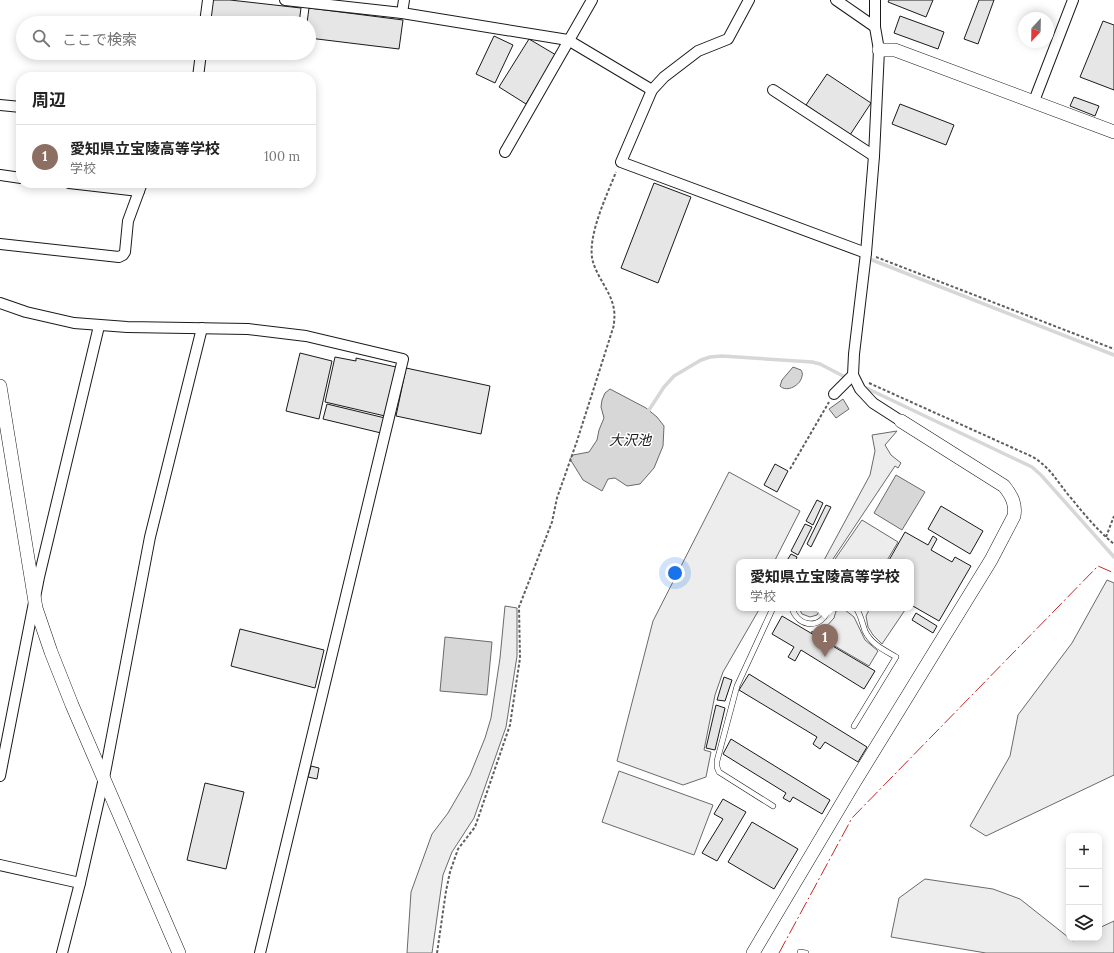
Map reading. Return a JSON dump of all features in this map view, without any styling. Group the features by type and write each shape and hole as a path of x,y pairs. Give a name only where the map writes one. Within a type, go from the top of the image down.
{"street":[{"path":"206,16 208,0"},
{"path":"285,0 402,13 568,40 652,90"},
{"path":"402,13 404,0"},
{"path":"504,152 592,0"},
{"path":"749,0 728,39 698,51 664,77 652,90 621,162 866,253"},
{"path":"836,0 876,27"},
{"path":"753,953 854,783 991,560 1014,516 1014,501 1004,486 872,403 860,389 853,375 854,354 866,253 874,156 879,50 875,0"},
{"path":"1034,101 1073,0"},
{"path":"879,50 895,50 1114,132"},
{"path":"199,72 200,60"},
{"path":"773,90 874,156"},
{"path":"0,105 16,107"},
{"path":"0,175 16,177"},
{"path":"0,244 119,257 125,252 128,222 141,188"},
{"path":"0,303 26,312 74,323 99,326 248,329 306,336 402,359 260,953"},
{"path":"0,776 38,577 99,326"},
{"path":"62,953 104,778 150,537 202,328"},
{"path":"834,394 853,375"},
{"path":"0,386 34,600 51,652 64,685 179,953"},
{"path":"0,865 80,883"}],"lane":[{"path":"772,611 737,686 716,767 719,772 773,806"},
{"path":"794,611 797,618 809,624 823,618 827,611"},
{"path":"854,726 896,657 870,640 865,632 858,611"},
{"path":"800,952 806,953"}],"path":[{"path":"437,953 450,872 458,849 475,827 510,724 520,658 519,606 552,522 557,498 614,325 614,310 610,296 600,279 593,261 592,248 599,215 621,162"},
{"path":"866,253 1114,349"},
{"path":"853,375 1033,457 1053,473 1070,498 1114,544"},
{"path":"790,469 834,394"},
{"path":"1106,537 1114,516"}],"shaded area":[{"path":"897,431 885,445 891,455 901,463 898,468 895,466 833,559 825,559 870,475 875,451 872,435"},
{"path":"729,472 800,511 776,559 736,559 736,611 758,611 723,672 715,695 704,750 711,752 706,777 683,785 617,761 653,621"},
{"path":"862,520 898,542 888,559 835,559"},
{"path":"1107,580 1114,583 1114,775 986,836 970,826 1010,756 1018,715 1072,643"},
{"path":"505,606 517,608 517,656 506,727 474,818 452,852 443,875 432,953 407,953 411,892 432,834 448,813 470,775 485,738 491,718 500,658"},
{"path":"800,611 819,611 817,615 810,617 802,614"},
{"path":"836,611 846,611 854,617 865,640 878,651 869,666 811,632 825,628 834,618"},
{"path":"868,611 904,611 882,644 873,635 868,627 866,616"},
{"path":"619,771 713,805 694,855 602,822"},
{"path":"925,879 993,889 1020,899 1066,935 1066,941 1102,941 1102,927 1114,921 1114,953 986,953 891,937 899,898"}],"water":[{"path":"793,367 801,370 801,379 793,387 786,389 783,388 780,386 782,380"},
{"name":"大沢池","path":"610,389 646,408 657,417 664,426 663,446 654,468 640,484 627,486 615,478 608,479 602,491 583,480 570,459 573,455 589,452 597,440 604,418 601,407 602,400 605,393"},
{"path":"843,399 849,409 836,418 829,409"},
{"path":"896,475 925,492 902,530 874,513"},
{"path":"445,637 492,642 487,695 440,691"}],"building":[{"path":"211,0 230,0 301,8 300,16 210,16"},
{"path":"889,0 933,0 926,17 888,2"},
{"path":"979,0 994,0 978,44 964,39"},
{"path":"309,8 403,20 399,49 316,39 316,16 308,16"},
{"path":"900,16 944,32 938,49 894,33"},
{"path":"1103,21 1114,25 1114,90 1080,77"},
{"path":"494,36 513,45 495,83 476,74"},
{"path":"529,39 556,55 526,104 499,87"},
{"path":"827,74 871,103 850,135 806,105"},
{"path":"1074,97 1099,106 1095,116 1070,106"},
{"path":"900,104 954,125 946,145 892,124"},
{"path":"654,183 691,197 658,283 621,268"},
{"path":"300,353 332,361 319,419 286,411"},
{"path":"335,357 356,361 356,358 396,367 385,416 325,402"},
{"path":"406,368 490,386 481,434 396,416"},
{"path":"327,404 385,418 381,433 323,419"},
{"path":"775,464 788,471 777,492 764,485"},
{"path":"817,500 823,503 813,525 806,521"},
{"path":"826,505 831,507 811,547 807,544"},
{"path":"941,506 983,531 970,554 928,529"},
{"path":"805,524 812,527 798,555 791,551"},
{"path":"905,532 928,545 933,536 937,539 931,550 952,562 955,557 971,566 939,621 914,607 914,559 890,559"},
{"path":"791,554 797,557 796,559 788,559"},
{"path":"916,613 937,626 933,633 912,620"},
{"path":"782,616 875,671 864,689 801,650 795,661 788,657 794,647 772,634"},
{"path":"240,629 324,650 315,688 231,666"},
{"path":"749,674 867,747 858,762 825,742 820,749 813,744 817,737 739,690"},
{"path":"724,677 732,680 725,701 717,700"},
{"path":"716,705 725,708 715,750 706,748"},
{"path":"731,739 830,800 822,814 793,797 790,802 783,798 786,793 723,754"},
{"path":"311,766 319,768 317,779 308,777"},
{"path":"205,783 244,792 226,869 187,860"},
{"path":"723,799 746,812 717,861 702,853 723,819 714,814"},
{"path":"752,822 798,849 774,889 728,862"}],"waterway":[{"path":"867,258 1114,355"},
{"path":"649,410 664,387 674,376 701,360 710,357 722,356 812,362 820,364 847,378"},
{"path":"862,386 1032,467 1041,475 1114,557"}],"power":[{"path":"779,953 852,818 1098,566 1114,573"}],"place":[{"name":"愛知県立宝陵高等学校","path":"825,657"}]}
